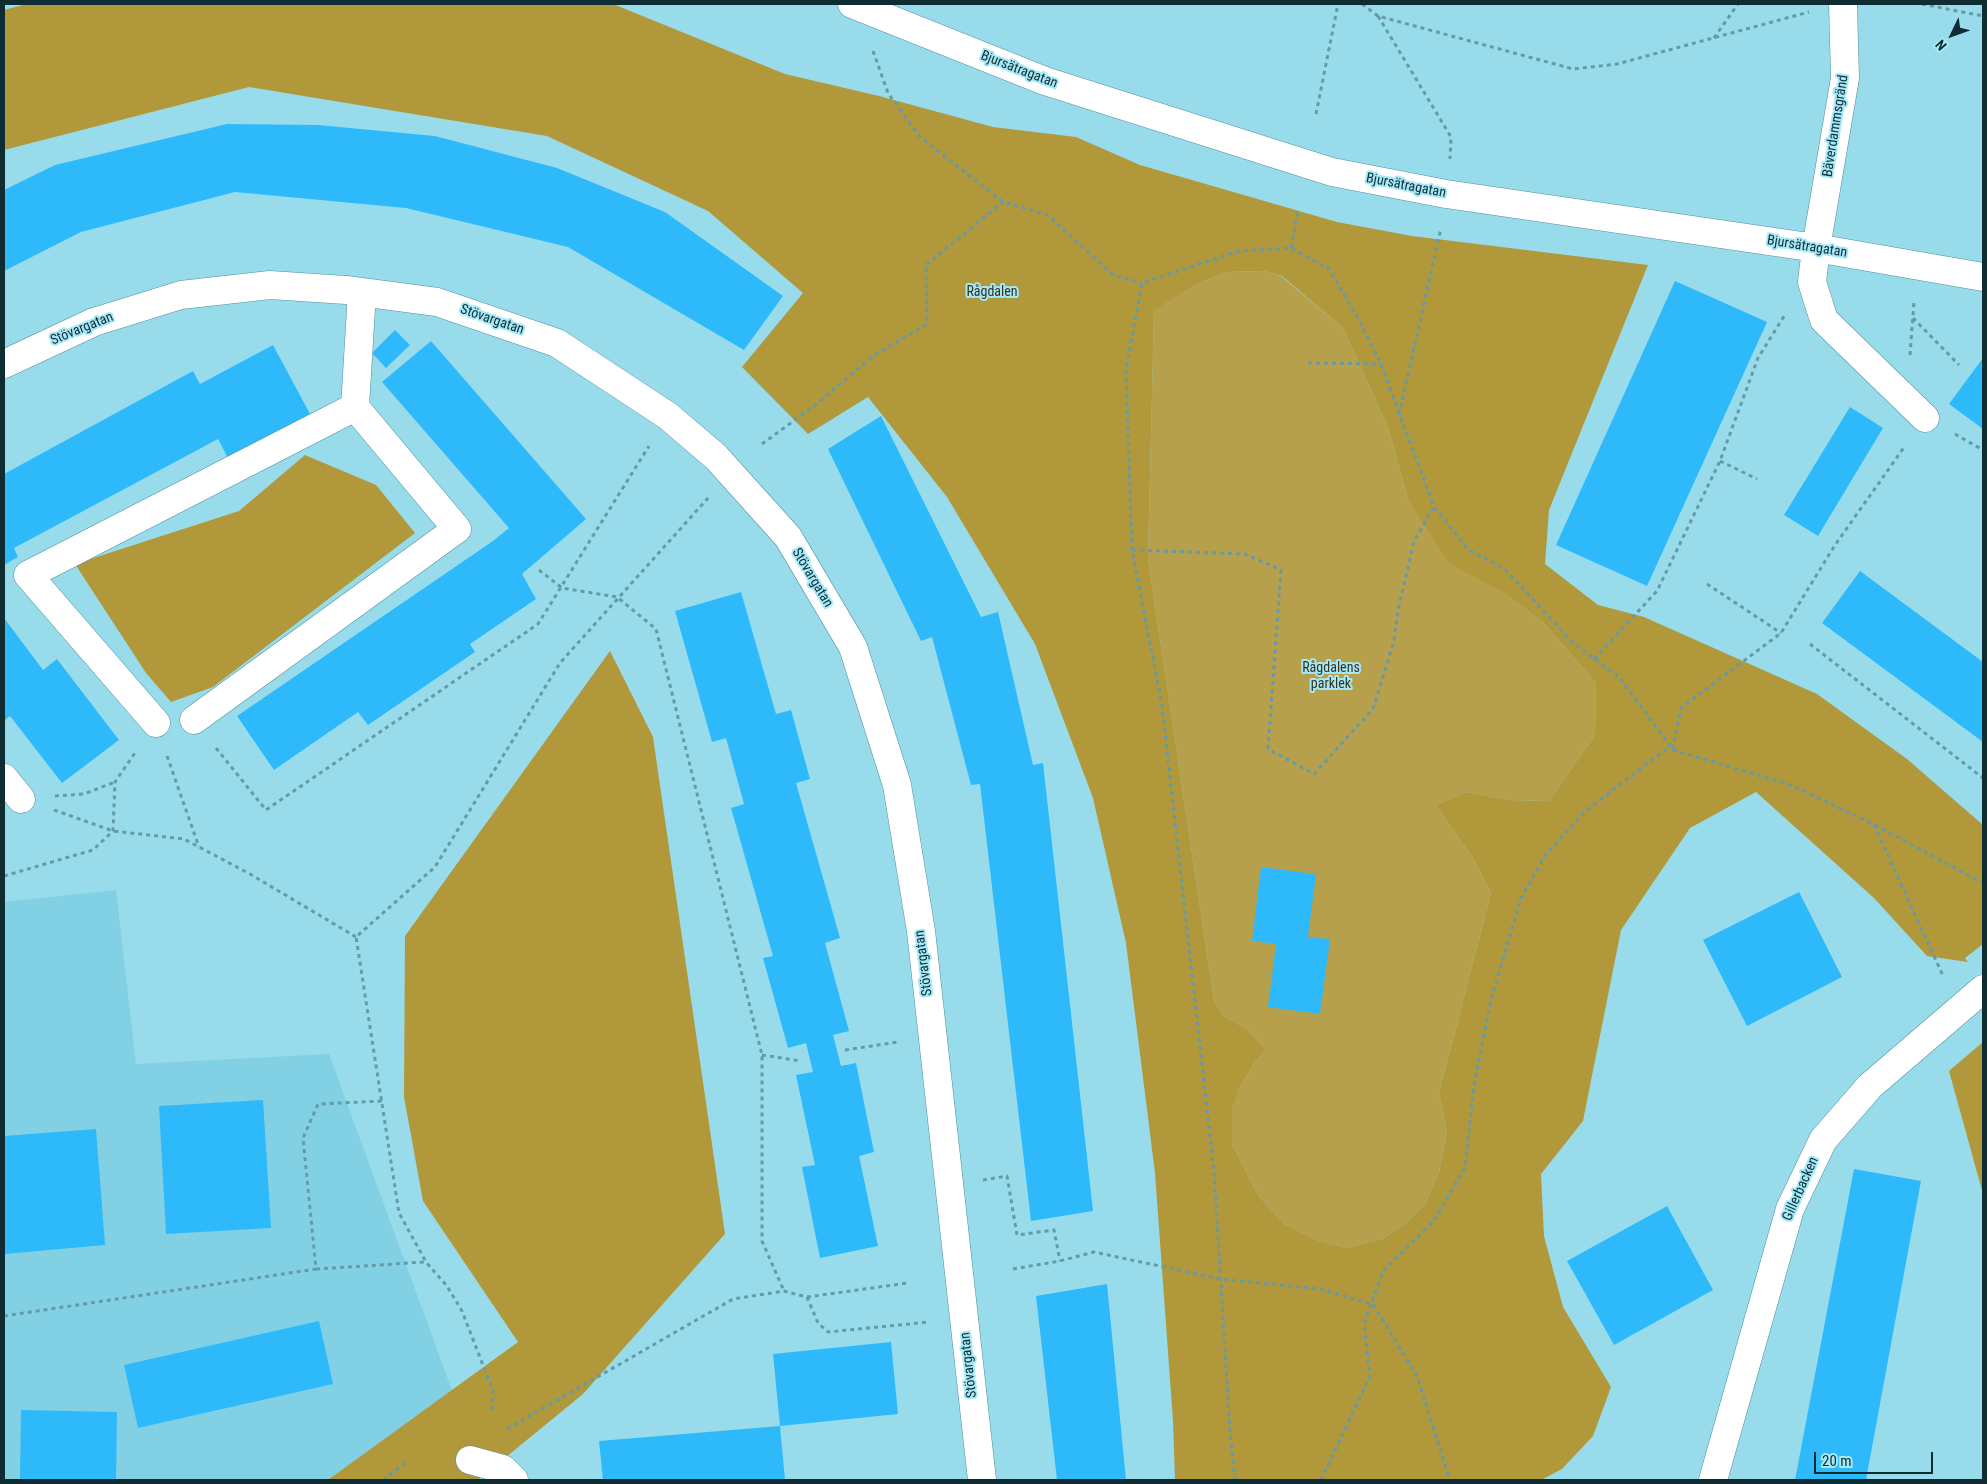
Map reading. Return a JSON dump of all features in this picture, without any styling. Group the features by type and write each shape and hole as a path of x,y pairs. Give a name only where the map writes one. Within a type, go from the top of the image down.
{"street":[{"name":"Bjursätragatan","path":"852,4 1045,81 1332,172 1446,194 1816,248 1983,277"},
{"name":"Bäverdammsgränd","path":"1812,282 1845,78 1843,4"},
{"path":"1812,282 1824,320 1916,408"},
{"name":"Stövargatan","path":"4,364 94,322 181,295 270,285 362,292 437,302 557,343 668,416 716,457 788,537 853,647 897,785 921,931 982,1480"},
{"path":"194,720 457,529 355,407 362,292"},
{"path":"156,723 28,575 355,407"},
{"path":"4,778 21,799"},
{"name":"Gillerbacken","path":"1713,1480 1790,1209 1823,1140 1870,1086 1983,988"},
{"path":"470,1460 502,1476"}],"path":[{"path":"1316,114 1338,4"},
{"path":"1362,4 1378,16 1573,69 1617,64 1843,4"},
{"path":"1713,39 1738,4"},
{"path":"1922,4 1983,16"},
{"path":"1378,16 1451,137 1450,159"},
{"path":"881,17 873,51 888,93 919,136 1003,202 1048,215 1114,274 1142,283 1239,251 1291,248 1328,269 1359,320 1381,364 1434,507 1469,550 1505,569 1572,642 1620,678 1672,748 1791,785 1873,824 1983,883"},
{"path":"762,444 814,406 872,356 926,324 926,265 1003,202"},
{"path":"1291,248 1298,212"},
{"path":"1399,415 1441,228"},
{"path":"1594,658 1657,591 1720,461 1758,358 1784,316 1812,282"},
{"path":"1142,283 1126,370 1132,550 1162,705 1214,1172 1230,1432 1235,1480"},
{"path":"1321,1480 1370,1376 1364,1324 1373,1304 1383,1271 1433,1222 1465,1168 1474,1085 1491,1000 1521,898 1545,856 1583,813 1672,748 1681,708 1781,634 1916,408 1912,318 1914,298"},
{"path":"1912,318 1958,365"},
{"path":"1308,363 1381,364"},
{"path":"1916,408 1983,450"},
{"path":"194,720 266,810 538,624 652,441"},
{"path":"1720,461 1757,479"},
{"path":"356,936 435,867 560,663 712,494"},
{"path":"1132,550 1245,554 1281,570 1268,749 1314,774 1373,709 1394,641 1398,610 1414,541 1434,507"},
{"path":"539,570 562,588 617,598 656,630 762,1055 762,1241 784,1291"},
{"path":"1707,584 1781,634"},
{"path":"1810,644 1983,778"},
{"path":"21,799 84,794 114,782 156,723"},
{"path":"156,723 199,847"},
{"path":"4,876 93,850 113,830 114,782"},
{"path":"21,799 113,830 184,839 250,874 356,936"},
{"path":"1873,824 1945,980 1962,1007"},
{"path":"356,936 399,1213 426,1262 447,1286 462,1311 493,1391 492,1410"},
{"path":"845,1050 903,1042"},
{"path":"762,1055 801,1061"},
{"path":"316,1269 303,1138 318,1104 382,1101"},
{"path":"982,1180 1008,1176 1017,1235 1054,1230 1060,1261"},
{"path":"1013,1269 1060,1261 1094,1252 1220,1279 1320,1289 1373,1304 1418,1376 1450,1480"},
{"path":"4,1316 316,1269 426,1262"},
{"path":"507,1429 733,1299 784,1291 807,1297 908,1283"},
{"path":"807,1297 818,1323 828,1332 932,1322"},
{"path":"383,1480 407,1462"}],"shaded area":[{"path":"116,890 136,1064 329,1054 457,1404 363,1480 4,1480 4,902"}],"green space":[{"name":"Rågdalen","path":"27,4 613,4 785,74 879,96 993,127 1076,137 1140,165 1337,222 1412,236 1648,265 1549,510 1545,564 1598,605 1644,617 1817,694 1907,759 1983,825 1983,944 1965,958 1968,962 1927,956 1874,898 1756,792 1690,828 1621,930 1583,1121 1541,1174 1544,1236 1563,1307 1611,1387 1593,1436 1562,1469 1541,1480 1175,1480 1173,1421 1155,1173 1126,943 1093,798 1035,644 947,497 868,397 808,434 742,367 803,293 708,211 547,136 249,87 4,150 4,10","holes":["1264,271 1282,276 1343,328 1388,427 1408,499 1449,563 1501,591 1543,622 1596,683 1595,735 1549,801 1507,800 1466,792 1436,805 1473,858 1491,893 1439,1093 1447,1132 1439,1172 1425,1204 1405,1224 1382,1239 1346,1248 1317,1240 1284,1224 1258,1195 1232,1144 1232,1109 1240,1087 1254,1063 1266,1050 1248,1030 1224,1016 1214,1001 1148,559 1154,310 1195,285 1226,272"]},
{"name":"Rågdalens parklek","path":"1264,271 1281,276 1343,328 1388,427 1408,499 1501,591 1543,622 1596,683 1595,735 1549,801 1507,800 1466,792 1436,805 1473,858 1491,893 1439,1093 1447,1132 1439,1172 1425,1204 1405,1224 1382,1239 1346,1248 1317,1240 1284,1224 1258,1195 1232,1144 1232,1108 1240,1087 1254,1063 1266,1050 1248,1030 1224,1016 1214,1001 1148,559 1154,309 1195,285 1226,272"},
{"path":"305,455 376,485 415,533 213,687 171,702 146,673 75,564 239,511"},
{"path":"610,651 653,737 725,1234 583,1394 478,1480 328,1480 518,1342 423,1201 404,1097 405,936"},
{"path":"1983,1042 1983,1194 1949,1071"}],"building":[{"path":"227,124 318,125 435,136 557,168 665,212 783,296 744,350 568,247 406,208 235,192 81,232 4,271 4,190 55,165"},
{"path":"1675,281 1767,322 1647,586 1556,545"},
{"path":"395,330 410,345 386,368 372,353"},
{"path":"431,341 586,519 522,574 536,599 470,644 475,652 368,725 358,712 274,770 237,716 493,541 509,528 382,382"},
{"path":"273,345 310,414 228,458 218,439 14,548 18,557 4,565 4,474 193,371 200,384"},
{"path":"1983,358 1983,429 1949,404"},
{"path":"1850,407 1883,428 1818,536 1784,515"},
{"path":"881,416 981,617 998,612 1033,765 1043,763 1093,1211 1031,1221 980,784 971,785 932,637 921,641 828,449"},
{"path":"1860,571 1983,662 1983,742 1822,623"},
{"path":"741,592 776,714 791,710 810,779 796,783 840,938 825,943 849,1031 833,1035 841,1066 856,1063 874,1152 859,1156 878,1246 820,1258 802,1167 815,1165 796,1075 813,1072 806,1043 788,1048 763,958 773,956 731,808 744,804 726,738 712,742 675,611"},
{"path":"4,618 43,670 57,659 119,740 62,783 10,716 4,721"},
{"path":"1261,867 1316,874 1308,937 1330,939 1320,1014 1268,1007 1276,944 1252,941"},
{"path":"1799,892 1842,977 1747,1026 1703,940"},
{"path":"263,1100 271,1228 166,1234 159,1106"},
{"path":"96,1129 105,1245 4,1254 4,1136"},
{"path":"1854,1169 1921,1181 1866,1480 1795,1480"},
{"path":"1667,1206 1713,1290 1614,1345 1567,1261"},
{"path":"1107,1284 1126,1480 1057,1480 1036,1296"},
{"path":"319,1321 333,1384 138,1428 124,1365"},
{"path":"891,1342 898,1414 780,1426 773,1354"},
{"path":"21,1410 117,1412 116,1480 20,1480"},
{"path":"780,1426 785,1480 603,1480 599,1441"}]}
